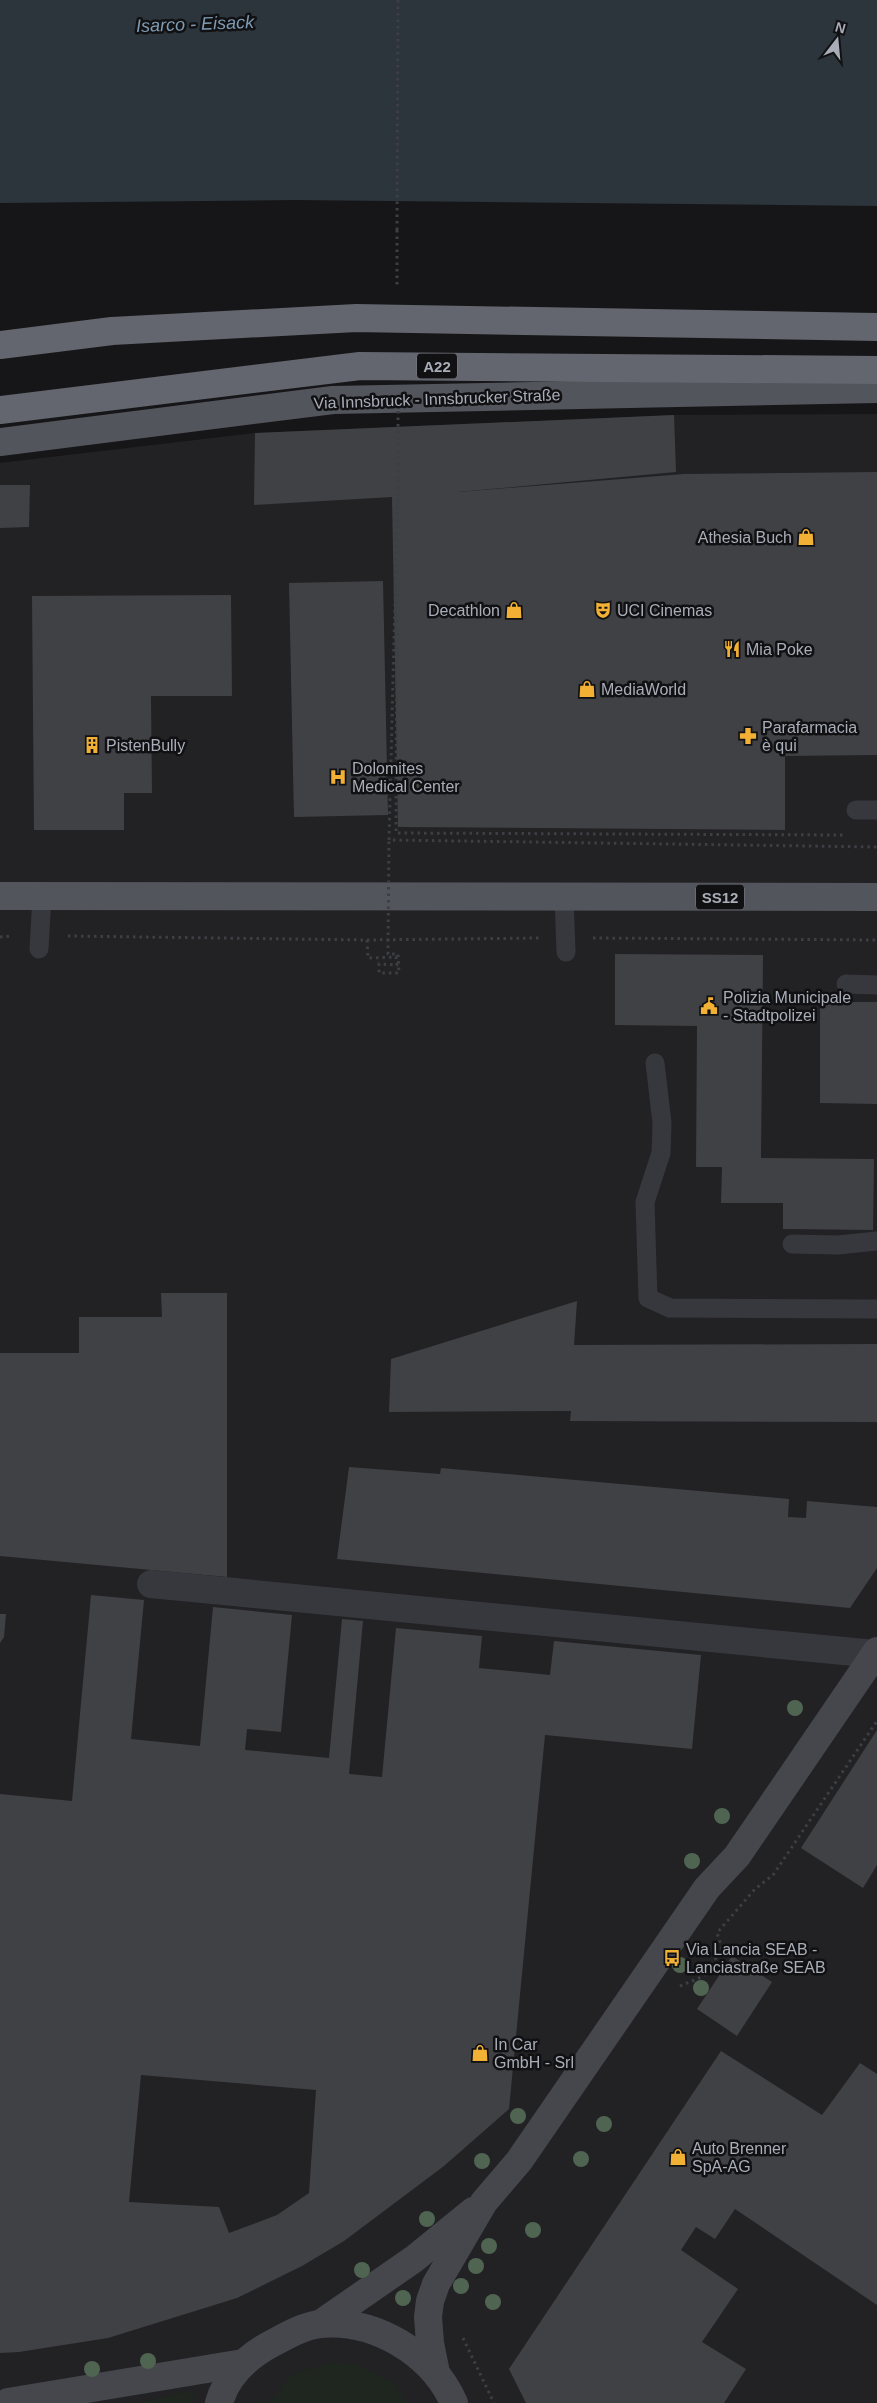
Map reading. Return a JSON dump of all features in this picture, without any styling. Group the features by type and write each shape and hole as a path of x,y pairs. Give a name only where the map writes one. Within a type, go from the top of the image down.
{"highway":[{"path":"0,345 112,330 356,318 877,327"},
{"name":"A22","path":"0,410 360,366 877,370"}],"main road":[{"name":"Via Innsbruck - Innsbrucker Straße","path":"0,442 333,400 877,389"},
{"path":"0,896 564,897"},
{"name":"SS12","path":"564,897 877,898"},
{"path":"436,2373 430,2343 428,2317 430,2301 436,2284 484,2202 519,2161 707,1888 737,1856 876,1652"},
{"path":"219,2403 223,2390 243,2363 257,2352 295,2332 320,2324 414,2259 484,2202"},
{"path":"320,2324 350,2325 392,2338 413,2352 436,2373 454,2403"},
{"path":"8,2402 243,2363"}],"street":[{"path":"151,1584 876,1652"}],"lane":[{"path":"856,810 877,810"},
{"path":"40,942 42,896"},
{"path":"564,897 565,945"},
{"path":"846,984 877,984"},
{"path":"654,1063 662,1123 661,1153 645,1202 648,1298 670,1308 877,1309"},
{"path":"792,1244 838,1245 877,1241"}],"path":[{"path":"397,230 398,0"},
{"path":"367,940 368,958 396,957 397,965 378,964 379,973 399,973 398,954 388,954 389,840 398,480 396,833 389,840"},
{"path":"396,833 848,835"},
{"path":"389,840 877,847"},
{"path":"0,936 40,942 367,940 565,945 877,940"},
{"path":"678,1987 704,1976 722,1949 717,1932 755,1889 773,1875 877,1721"},
{"path":"462,2335 494,2403"}],"shaded area":[{"path":"877,414 877,2403 0,2403 0,463 255,433 674,415"},
{"path":"334,2362 358,2365 394,2383 407,2403 268,2403 294,2373"},
{"path":"194,2390 192,2403 138,2403"}],"water":[{"name":"Isarco - Eisack","path":"0,0 877,0 877,206 295,200 0,203"}],"building":[{"path":"674,415 676,472 458,492 684,474 877,472 877,755 785,756 785,830 398,827 392,497 254,505 255,433"},
{"path":"0,485 30,485 29,527 0,528"},
{"path":"383,581 388,815 294,817 289,583"},
{"name":"PistenBully","path":"231,595 232,696 151,696 152,793 124,793 124,830 34,830 32,596"},
{"path":"615,954 763,955 761,1158 874,1159 873,1230 783,1229 783,1203 721,1203 722,1167 696,1167 697,1026 615,1025"},
{"path":"820,1002 877,1002 877,1104 820,1103"},
{"path":"161,1293 227,1293 227,1577 0,1556 0,1353 79,1353 79,1317 162,1317"},
{"path":"577,1301 574,1345 877,1344 877,1422 570,1421 571,1411 389,1412 391,1359"},
{"path":"349,1467 440,1474 441,1468 789,1499 788,1517 806,1518 807,1501 877,1507 877,1568 850,1608 337,1559"},
{"path":"91,1595 144,1600 131,1739 200,1746 213,1607 292,1615 281,1732 247,1729 245,1750 329,1758 342,1619 363,1621 349,1774 382,1777 396,1628 482,1636 479,1668 550,1675 554,1641 701,1655 692,1749 545,1735 509,2109 444,2166 344,2241 302,2266 237,2298 108,2338 19,2352 0,2353 0,1794 72,1801","holes":["141,2075 316,2090 309,2193 277,2215 229,2233 219,2207 129,2202"]},
{"path":"0,1614 6,1614 4,1637 0,1643"},
{"path":"877,1730 877,1865 863,1888 801,1848"},
{"path":"732,1956 772,1982 737,2036 697,2009"},
{"path":"721,2051 822,2115 860,2063 877,2074 877,2305 735,2209 715,2239 696,2227 681,2250 738,2289 702,2342 746,2369 724,2403 526,2403 509,2369"}],"place":[{"name":"Athesia Buch","path":"806,537"},
{"name":"Decathlon","path":"514,610"},
{"name":"UCI Cinemas","path":"603,610"},
{"name":"Mia Poke","path":"732,649"},
{"name":"MediaWorld","path":"587,689"},
{"name":"Parafarmacia è qui","path":"748,736"},
{"name":"PistenBully","path":"92,745"},
{"name":"Dolomites Medical Center","path":"338,777"},
{"name":"Polizia Municipale - Stadtpolizei","path":"709,1006"},
{"name":"Via Lancia SEAB - Lanciastraße SEAB","path":"672,1958"},
{"name":"In Car GmbH - Srl","path":"480,2053"},
{"name":"Auto Brenner SpA-AG","path":"678,2157"}]}
